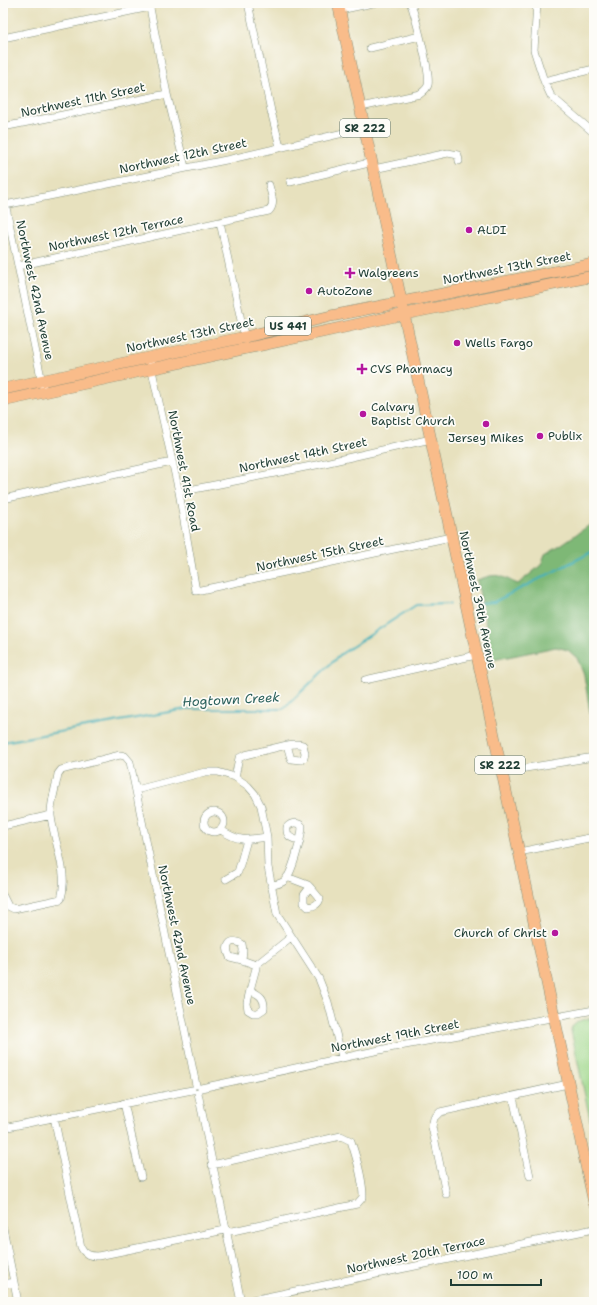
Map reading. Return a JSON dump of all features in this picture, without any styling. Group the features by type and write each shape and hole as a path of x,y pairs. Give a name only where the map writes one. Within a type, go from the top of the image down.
{"main road":[{"name":"Northwest 39th Avenue","path":"339,6 476,655 594,1203"},
{"name":"Northwest 13th Street","path":"3,389 245,337 331,316 594,264"},
{"name":"Northwest 13th Street","path":"3,401 405,314 594,276"}],"street":[{"path":"248,3 280,147"},
{"path":"339,6 373,3"},
{"path":"360,107 410,96 424,91 429,81 420,36 410,3"},
{"path":"537,3 534,50 544,81 551,96 594,133"},
{"path":"3,38 150,5 167,94 185,167"},
{"path":"370,48 420,36"},
{"path":"544,81 594,69"},
{"name":"Northwest 11th Street","path":"3,128 167,94"},
{"name":"Northwest 12th Street","path":"6,205 185,167 231,159 365,128"},
{"path":"290,182 448,153 458,155 460,161"},
{"name":"Northwest 12th Terrace","path":"18,266 269,211 273,204 269,185"},
{"name":"Northwest 42nd Avenue","path":"3,193 44,392"},
{"path":"220,222 247,348"},
{"name":"Northwest 41st Road","path":"150,357 179,492 195,589"},
{"name":"Northwest 14th Street","path":"179,492 316,465 431,439"},
{"path":"3,499 172,462"},
{"name":"Northwest 15th Street","path":"195,589 196,591 211,588 451,537"},
{"path":"366,680 476,655"},
{"path":"235,777 239,758 245,755 286,746"},
{"name":"Northwest 42nd Avenue","path":"51,815 58,774 61,770 120,755 125,756 130,762 241,1302"},
{"path":"502,772 594,757"},
{"path":"136,790 205,772 218,772 235,777 248,786 255,794 261,806 267,837 268,867 277,914 319,979 328,1002 342,1057"},
{"path":"3,826 51,815 63,875 64,888 61,899 14,909 8,906 3,896"},
{"path":"221,830 230,836 247,840 267,837"},
{"path":"519,852 594,837"},
{"path":"226,878 238,872 247,840"},
{"path":"271,886 284,882 300,841"},
{"path":"287,877 310,887"},
{"path":"250,990 256,965 292,937"},
{"path":"242,960 256,965"},
{"name":"Northwest 19th Street","path":"3,1128 124,1102 197,1089 342,1057 594,1010"},
{"path":"446,1194 432,1127 434,1118 440,1112 568,1084"},
{"path":"513,1097 530,1176"},
{"path":"124,1102 141,1177"},
{"path":"54,1117 81,1247 86,1254 92,1256 225,1230 234,1231 357,1204 363,1197 360,1173 351,1141 341,1136 212,1165"},
{"path":"3,1228 18,1302"},
{"name":"Northwest 20th Terrace","path":"241,1302 594,1230"},
{"path":"3,1284 14,1282"}],"green space":[{"path":"594,522 594,737 584,675 577,658 568,650 556,647 493,660 477,580 488,576 497,576 504,577 518,584 541,565 545,554"},
{"path":"594,1018 594,1138 571,1030 572,1026 577,1022"}],"waterway":[{"name":"Hogtown Creek","path":"480,603 494,602 594,551"},
{"name":"Hogtown Creek","path":"3,742 186,709 283,709 341,654 416,605 450,604"}],"place":[{"name":"ALDI","path":"469,230"},
{"name":"Walgreens","path":"350,273"},
{"name":"AutoZone","path":"309,291"},
{"name":"Wells Fargo","path":"457,343"},
{"name":"CVS Pharmacy","path":"362,369"},
{"name":"Calvary Baptist Church","path":"363,414"},
{"name":"Jersey Mikes","path":"486,424"},
{"name":"Publix","path":"540,436"},
{"name":"Church of Christ","path":"555,933"}]}
